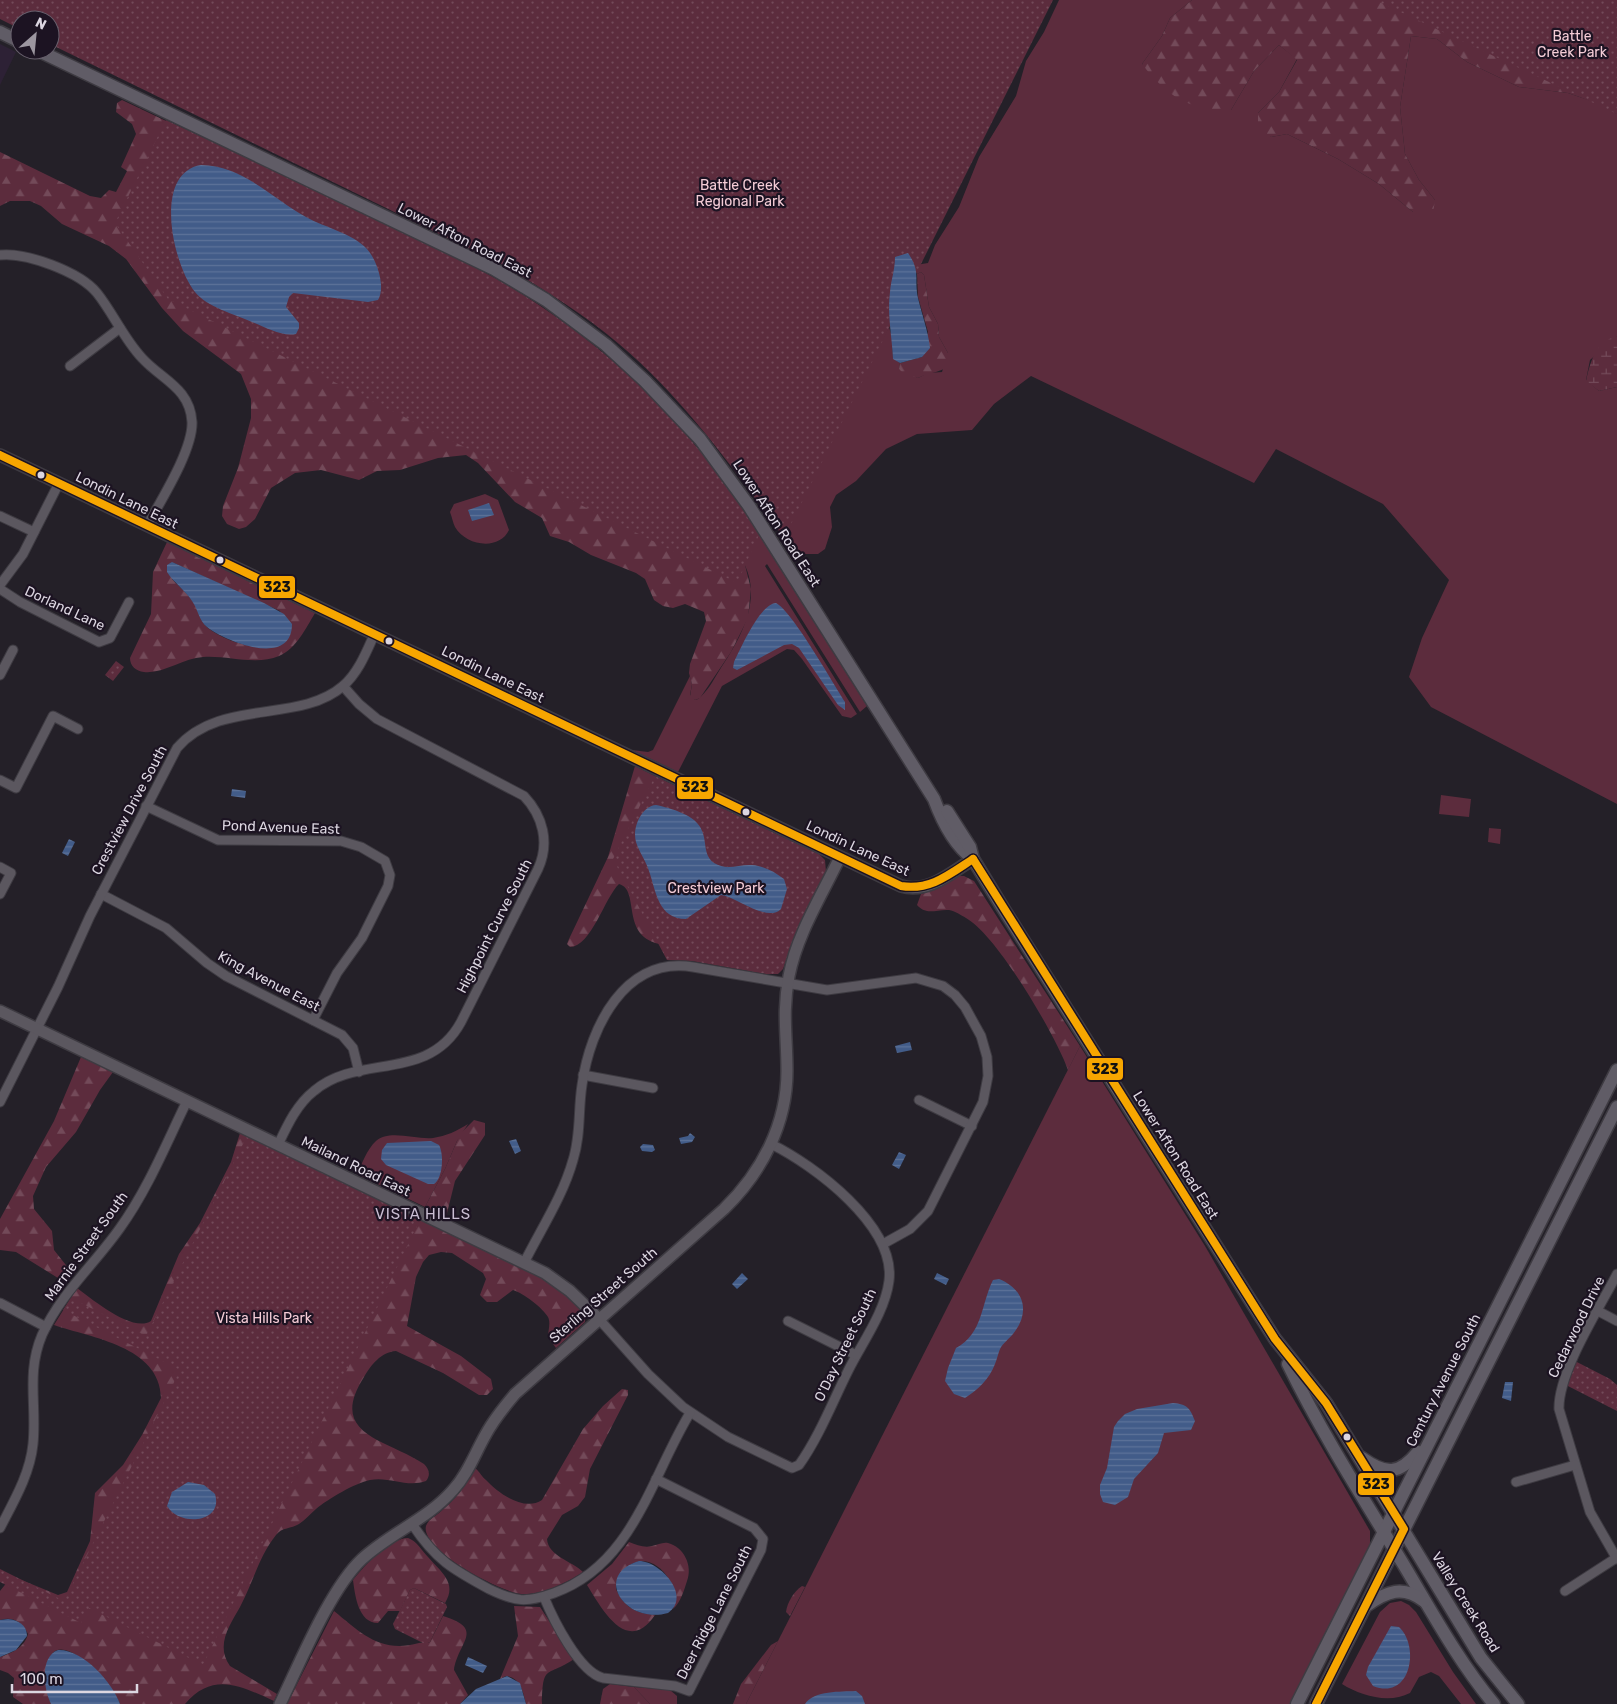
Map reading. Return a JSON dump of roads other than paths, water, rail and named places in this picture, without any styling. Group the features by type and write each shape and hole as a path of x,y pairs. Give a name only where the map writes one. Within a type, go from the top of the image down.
{"main road":[{"name":"Lower Afton Road East","path":"58,60 494,269 546,300 606,345 667,402 723,468 759,520 934,799 948,812 970,846 972,859 1276,1339 1326,1404 1393,1512"},
{"name":"Century Avenue South","path":"1297,1704 1617,1070"},
{"path":"1316,1704 1617,1107"},
{"name":"Lower Afton Road East","path":"1276,1339 1310,1410 1384,1532"},
{"path":"1358,1455 1377,1468 1399,1469 1409,1463 1431,1436"},
{"name":"Valley Creek Road","path":"1393,1512 1481,1658 1518,1704"},
{"path":"1384,1532 1464,1663 1494,1704"},
{"path":"1364,1607 1383,1594 1399,1590 1413,1594 1428,1604"}],"street":[{"path":"0,255 18,255 39,260 85,282 97,293 120,328 146,362 179,389 187,403 191,418 191,434 187,447 148,526"},
{"path":"70,366 120,328"},
{"name":"Londin Lane East","path":"0,455 901,886 914,888 932,884 972,859"},
{"path":"0,584 19,560 59,483"},
{"path":"0,516 34,532"},
{"name":"Dorland Lane","path":"0,589 20,602 99,642 110,638 129,602"},
{"name":"Crestview Drive South","path":"0,1102 101,894 175,751 198,729 220,721 311,702 328,696 343,686 358,668 374,635"},
{"path":"0,675 13,650"},
{"name":"Highpoint Curve South","path":"278,1145 297,1110 314,1090 331,1080 422,1058 437,1050 454,1033 544,854 544,838 538,814 519,792 377,719 359,704 343,686"},
{"path":"0,780 16,788 53,716 78,729"},
{"name":"Pond Avenue East","path":"146,806 218,840 341,841 365,849 386,863 390,877 388,886 362,938 337,973 313,1020"},
{"name":"Sterling Street South","path":"280,1704 345,1579 370,1552 438,1505 456,1488 490,1427 515,1394 735,1198 753,1176 771,1144 781,1117 786,1084 784,1021 788,984 798,946 840,857"},
{"path":"0,867 11,873 0,894"},
{"name":"King Avenue East","path":"101,894 166,928 207,963 226,976 313,1020 347,1040 354,1052 359,1072"},
{"path":"524,1263 572,1164 579,1134 583,1075 591,1047 614,1000 628,985 647,972 665,966 685,966 788,984 838,990 916,978 936,983 952,992 963,1003 976,1024 987,1057 986,1091 972,1126 928,1211 910,1229 882,1244 866,1221 824,1176 801,1160 771,1144"},
{"name":"Mailand Road East","path":"0,1011 524,1263 563,1285 598,1319 651,1378 690,1413 735,1441 784,1466 795,1468"},
{"path":"583,1075 653,1088"},
{"path":"919,1100 972,1126"},
{"name":"Marnie Street South","path":"0,1528 22,1485 31,1457 34,1428 32,1376 36,1354 46,1327 71,1286 110,1242 131,1212 187,1101"},
{"name":"O'Day Street South","path":"795,1468 804,1458 887,1291 889,1270 882,1244"},
{"name":"Cedarwood Drive","path":"1616,1559 1590,1512 1560,1409 1559,1395 1567,1371 1617,1274"},
{"path":"0,1304 46,1327"},
{"path":"1598,1311 1617,1321"},
{"path":"788,1321 856,1355"},
{"path":"412,1524 436,1556 462,1575 512,1599 527,1601 544,1597 575,1584 610,1556 628,1533 690,1413"},
{"path":"1516,1482 1575,1465"},
{"name":"Deer Ridge Lane South","path":"544,1597 556,1624 592,1674 603,1678 675,1686 690,1691 761,1550 763,1540 754,1528 656,1479"},
{"path":"1565,1591 1616,1559"}],"water":[{"path":"201,165 216,166 244,177 306,217 361,243 371,254 377,267 381,281 378,300 368,302 293,293 289,297 286,307 299,323 299,328 296,334 291,335 274,331 206,302 195,292 187,279 174,242 171,221 172,202 176,184 186,172"},
{"path":"908,253 916,270 918,298 930,348 922,357 900,363 893,359 889,300 895,257"},
{"path":"489,503 494,515 472,521 468,510"},
{"path":"172,562 264,603 284,614 292,624 289,637 281,645 270,648 257,648 228,639 216,633 204,624 194,604 167,572 167,565"},
{"path":"776,603 792,619 812,648 845,702 845,710 838,705 799,648 792,644 784,645 737,670 733,668 741,647 758,618 770,605"},
{"path":"232,789 246,791 245,798 231,796"},
{"path":"656,805 682,813 699,825 704,835 708,856 714,863 724,867 747,865 761,867 784,879 787,889 781,909 768,913 721,895 686,919 677,918 669,914 656,895 648,867 637,846 635,837 635,831 642,814 646,809"},
{"path":"69,839 75,842 68,856 62,853"},
{"path":"910,1042 912,1050 897,1053 895,1046"},
{"path":"690,1133 695,1137 692,1142 681,1144 679,1138 688,1136"},
{"path":"516,1139 521,1151 515,1154 509,1141"},
{"path":"431,1141 439,1145 442,1154 441,1171 434,1184 428,1184 386,1165 381,1159 382,1150 387,1143"},
{"path":"643,1144 653,1145 655,1150 652,1152 642,1151 640,1147"},
{"path":"899,1152 906,1155 899,1169 892,1165"},
{"path":"742,1273 748,1279 737,1289 732,1284"},
{"path":"937,1273 949,1279 946,1285 934,1279"},
{"path":"999,1279 1008,1283 1019,1295 1022,1302 1022,1318 1019,1326 1000,1349 993,1369 987,1379 965,1398 954,1394 945,1381 948,1368 956,1348 965,1342 976,1327 993,1280"},
{"path":"1505,1382 1513,1382 1511,1401 1502,1398"},
{"path":"1173,1403 1182,1404 1190,1410 1195,1421 1191,1430 1164,1433 1158,1453 1134,1479 1128,1497 1115,1505 1103,1502 1100,1494 1100,1485 1107,1468 1114,1427 1118,1421 1125,1414 1137,1409"},
{"path":"188,1482 204,1485 215,1494 216,1504 213,1511 207,1516 199,1519 181,1517 173,1513 167,1506 172,1492"},
{"path":"639,1561 656,1567 664,1573 675,1589 677,1598 675,1606 668,1613 652,1615 639,1612 628,1606 620,1597 616,1587 618,1577 625,1568"},
{"path":"8,1619 21,1624 27,1632 27,1636 16,1650 0,1657 0,1620"},
{"path":"1391,1626 1399,1627 1405,1636 1409,1646 1410,1658 1408,1669 1403,1679 1396,1686 1386,1689 1373,1686 1366,1675 1368,1667"},
{"path":"58,1650 68,1651 77,1655 95,1668 110,1686 120,1704 51,1704 46,1691 46,1666 48,1659"},
{"path":"468,1657 487,1666 483,1673 465,1665"},
{"path":"507,1676 520,1683 526,1704 460,1704 476,1689"},
{"path":"856,1691 862,1696 865,1704 805,1704 809,1699 821,1694"}],"district":[{"name":"VISTA HILLS","path":"423,1214"}],"park label":[{"name":"Battle Creek Park","path":"1572,44"},
{"name":"Battle Creek Regional Park","path":"740,194"},
{"name":"Crestview Park","path":"716,888"},
{"name":"Vista Hills Park","path":"264,1318"}]}
